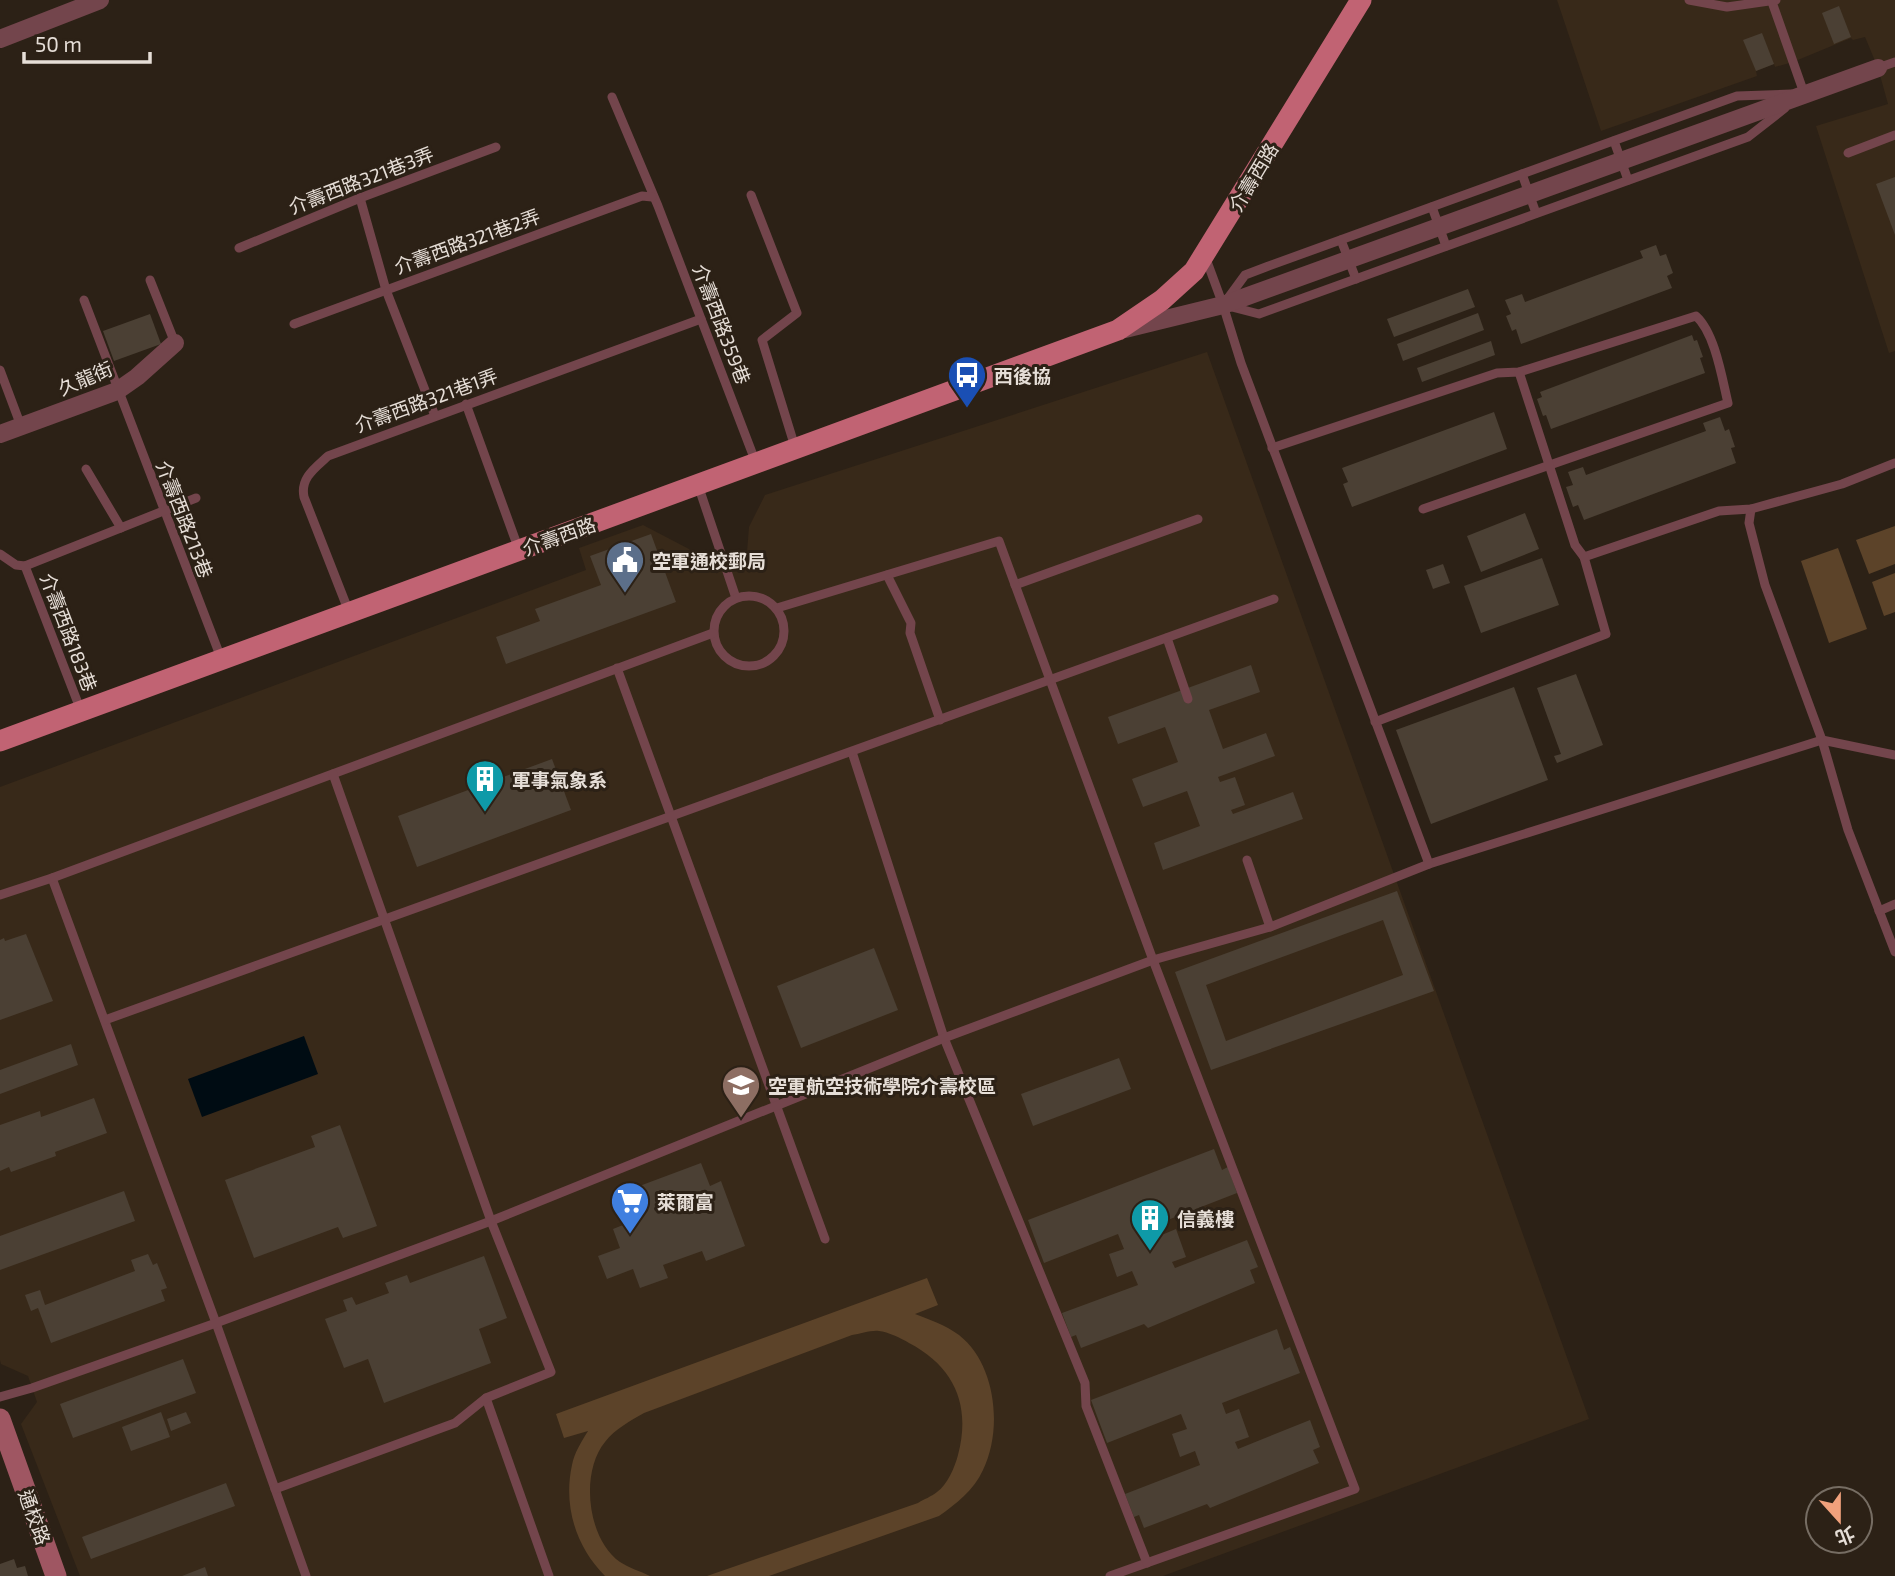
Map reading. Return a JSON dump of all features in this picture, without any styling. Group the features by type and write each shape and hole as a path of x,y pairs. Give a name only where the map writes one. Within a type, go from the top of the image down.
{"main road":[{"name":"介壽西路","path":"0,741 1118,330 1162,300 1194,271 1361,0"}],"street":[{"path":"0,39 100,0"},
{"name":"介壽西路","path":"1118,330 1223,305 1887,65"},
{"name":"久龍街","path":"0,433 117,391 175,343"},
{"name":"通校路","path":"0,1419 7,1459 56,1576"}],"lane":[{"path":"1689,0 1727,7 1774,1 1804,93"},
{"name":"介壽西路","path":"1804,93 1748,137 1259,314 1223,305 1245,275 1737,96 1804,93"},
{"name":"介壽西路359巷","path":"612,97 756,463"},
{"path":"1848,153 1895,135"},
{"path":"1614,141 1628,180"},
{"name":"介壽西路321巷3弄","path":"239,248 360,198 496,147"},
{"path":"1522,174 1536,213"},
{"path":"751,195 797,313 762,340 795,449"},
{"name":"介壽西路321巷2弄","path":"294,324 642,196 653,198"},
{"path":"360,198 386,290 435,416"},
{"path":"1432,207 1446,246"},
{"path":"1341,240 1356,279"},
{"path":"1205,256 1272,448 1429,864"},
{"path":"150,280 175,343"},
{"name":"介壽西路213巷","path":"84,300 221,660"},
{"path":"1272,448 1497,373 1519,372 1696,316 1703,322 1716,356 1728,403 1423,509"},
{"name":"介壽西路321巷1弄","path":"349,613 302,488 304,481 328,456 701,319"},
{"path":"0,370 21,426"},
{"path":"1376,722 1606,634 1584,557 1575,545 1519,372"},
{"path":"466,404 519,550"},
{"path":"1584,557 1719,511 1751,509 1842,484 1895,463"},
{"path":"86,468 121,528"},
{"path":"698,485 736,597"},
{"path":"0,554 16,565 25,566 196,498"},
{"path":"1751,509 1749,523 1765,584 1822,740 1847,830 1895,952"},
{"path":"1015,585 1198,519"},
{"path":"777,608 999,541 1153,960 1355,1489 1110,1576"},
{"name":"介壽西路183巷","path":"25,566 81,711"},
{"path":"887,575 911,624 909,633 940,720"},
{"path":"758,596 777,608 783,619 783,642 767,661 756,666 744,666 722,655 713,633 719,612 726,603 736,597 758,596"},
{"path":"105,1020 1274,599"},
{"path":"0,895 713,633"},
{"path":"1167,638 1188,699"},
{"path":"617,668 825,1239"},
{"path":"0,1397 216,1323 491,1221 944,1038 1153,960 1270,927 1429,864 1822,740 1895,755"},
{"path":"852,752 944,1038 1085,1383 1086,1406 1147,1563"},
{"path":"275,1489 455,1423 486,1398 551,1372 491,1221 333,774"},
{"path":"1247,860 1270,927"},
{"path":"52,878 306,1576"},
{"path":"1879,911 1895,904"},
{"path":"486,1398 549,1576"}],"shaded area":[{"path":"1557,0 1895,0 1895,351 1889,353 1816,126 1888,104 1878,68 1865,37 1853,40 1851,38 1793,62 1775,67 1774,64 1756,71 1757,76 1601,131"},
{"name":"空軍航空技術學院介壽校區","path":"1207,352 1589,1419 1163,1576 80,1576 21,1424 37,1402 28,1376 1,1364 0,1360 0,787 586,570 579,548 643,525 689,549 704,568 747,552 749,527 765,495"},
{"path":"1895,526 1895,564 1869,574 1856,540"},
{"path":"1838,548 1867,629 1829,643 1801,561"},
{"path":"1895,573 1895,612 1884,616 1872,582"},
{"path":"304,1036 318,1074 202,1117 188,1079"},
{"path":"927,1278 938,1305 915,1314 948,1328 971,1347 988,1380 992,1398 993,1436 989,1454 975,1484 952,1507 939,1516 769,1576 707,1576 918,1503 941,1489 953,1470 962,1437 960,1404 956,1390 938,1364 925,1353 906,1341 876,1331 852,1335 644,1413 609,1437 597,1455 592,1470 590,1487 594,1522 600,1538 620,1562 650,1576 605,1576 595,1565 579,1539 569,1496 572,1465 588,1431 564,1438 556,1414"}],"building":[{"path":"1839,6 1851,37 1834,44 1822,13"},
{"path":"1762,33 1774,64 1756,71 1743,40"},
{"path":"1895,177 1895,235 1876,184"},
{"path":"1656,245 1660,256 1666,254 1673,273 1667,276 1672,288 1521,344 1516,329 1512,331 1506,316 1511,314 1505,300 1522,294 1525,302 1643,258 1640,251"},
{"path":"1468,289 1475,307 1394,337 1387,319"},
{"path":"1478,313 1484,330 1403,361 1397,344"},
{"path":"150,314 161,344 114,361 103,331"},
{"path":"1692,335 1694,341 1697,340 1703,357 1700,358 1705,373 1551,429 1546,415 1543,416 1537,399 1542,397 1540,392"},
{"path":"1491,341 1495,355 1422,382 1417,368"},
{"path":"1494,412 1507,449 1352,507 1343,484 1348,482 1342,468"},
{"path":"1720,417 1725,431 1729,429 1735,447 1731,448 1736,463 1584,520 1578,505 1573,507 1566,487 1573,485 1568,472 1583,467 1586,475 1706,431 1703,423"},
{"path":"1525,513 1539,549 1481,572 1467,536"},
{"name":"空軍通校郵局","path":"651,534 676,602 506,664 496,637 540,621 535,609 601,585 590,556"},
{"path":"1542,558 1559,605 1481,633 1464,586"},
{"path":"1443,564 1450,583 1433,589 1426,570"},
{"path":"1251,665 1260,692 1209,710 1223,749 1266,733 1275,756 1218,777 1220,782 1235,777 1245,805 1231,810 1233,814 1293,792 1303,819 1163,870 1154,843 1200,826 1187,791 1143,807 1132,779 1178,762 1165,727 1118,744 1108,717"},
{"path":"1576,674 1603,745 1557,763 1554,756 1561,754 1537,688"},
{"path":"1514,687 1548,780 1431,824 1396,730"},
{"name":"軍事氣象系","path":"552,759 571,810 417,867 398,816"},
{"path":"1397,891 1434,991 1211,1070 1175,972","holes":["1383,920 1403,975 1226,1041 1206,985"]},
{"path":"26,934 53,1001 0,1020 0,940"},
{"path":"874,948 898,1010 801,1048 777,986"},
{"path":"71,1044 78,1065 0,1094 0,1070"},
{"path":"1119,1058 1131,1089 1033,1126 1021,1094"},
{"path":"94,1098 107,1133 55,1152 56,1156 11,1172 9,1167 0,1171 0,1125 40,1111 41,1117"},
{"path":"340,1125 377,1226 343,1238 338,1227 254,1258 225,1180 315,1147 311,1136"},
{"name":"信義樓","path":"1214,1149 1222,1170 1228,1167 1237,1193 1160,1223 1164,1234 1176,1229 1186,1257 1172,1262 1175,1268 1247,1240 1258,1267 1250,1270 1255,1283 1148,1328 1144,1324 1081,1348 1076,1335 1071,1337 1062,1313 1138,1285 1132,1271 1117,1277 1109,1254 1124,1249 1118,1234 1044,1263 1028,1220"},
{"path":"701,1163 710,1186 721,1181 745,1246 706,1261 702,1251 663,1265 668,1278 640,1288 633,1269 607,1279 598,1256 620,1248 613,1229 628,1223 618,1194"},
{"path":"124,1191 135,1221 0,1270 0,1236"},
{"path":"148,1254 153,1265 157,1263 167,1288 161,1290 165,1301 51,1343 38,1308 31,1311 25,1295 40,1290 45,1305 135,1271 131,1260"},
{"path":"484,1256 507,1318 479,1329 491,1363 384,1403 368,1359 344,1368 325,1319 347,1311 343,1300 352,1297 356,1305 389,1293 385,1283 407,1275 410,1283"},
{"path":"1277,1329 1284,1350 1290,1347 1300,1373 1222,1403 1226,1414 1239,1409 1249,1437 1235,1442 1238,1449 1310,1420 1320,1447 1313,1450 1319,1463 1210,1508 1207,1504 1144,1528 1139,1515 1134,1517 1125,1494 1200,1465 1195,1451 1180,1457 1172,1434 1187,1429 1181,1414 1107,1443 1091,1400"},
{"path":"183,1359 196,1393 73,1438 60,1404"},
{"path":"161,1412 170,1437 131,1451 122,1427"},
{"path":"186,1412 191,1423 171,1431 167,1419"},
{"path":"226,1483 235,1506 91,1559 82,1537"},
{"path":"14,1559 17,1568 25,1566 28,1576 0,1576 0,1564"},
{"path":"205,1567 208,1576 182,1576"}],"place":[{"name":"西後協","path":"967,409"},
{"name":"空軍通校郵局","path":"625,594"},
{"name":"軍事氣象系","path":"485,813"},
{"name":"空軍航空技術學院介壽校區","path":"741,1119"},
{"name":"萊爾富","path":"630,1235"},
{"name":"信義樓","path":"1150,1252"}]}
